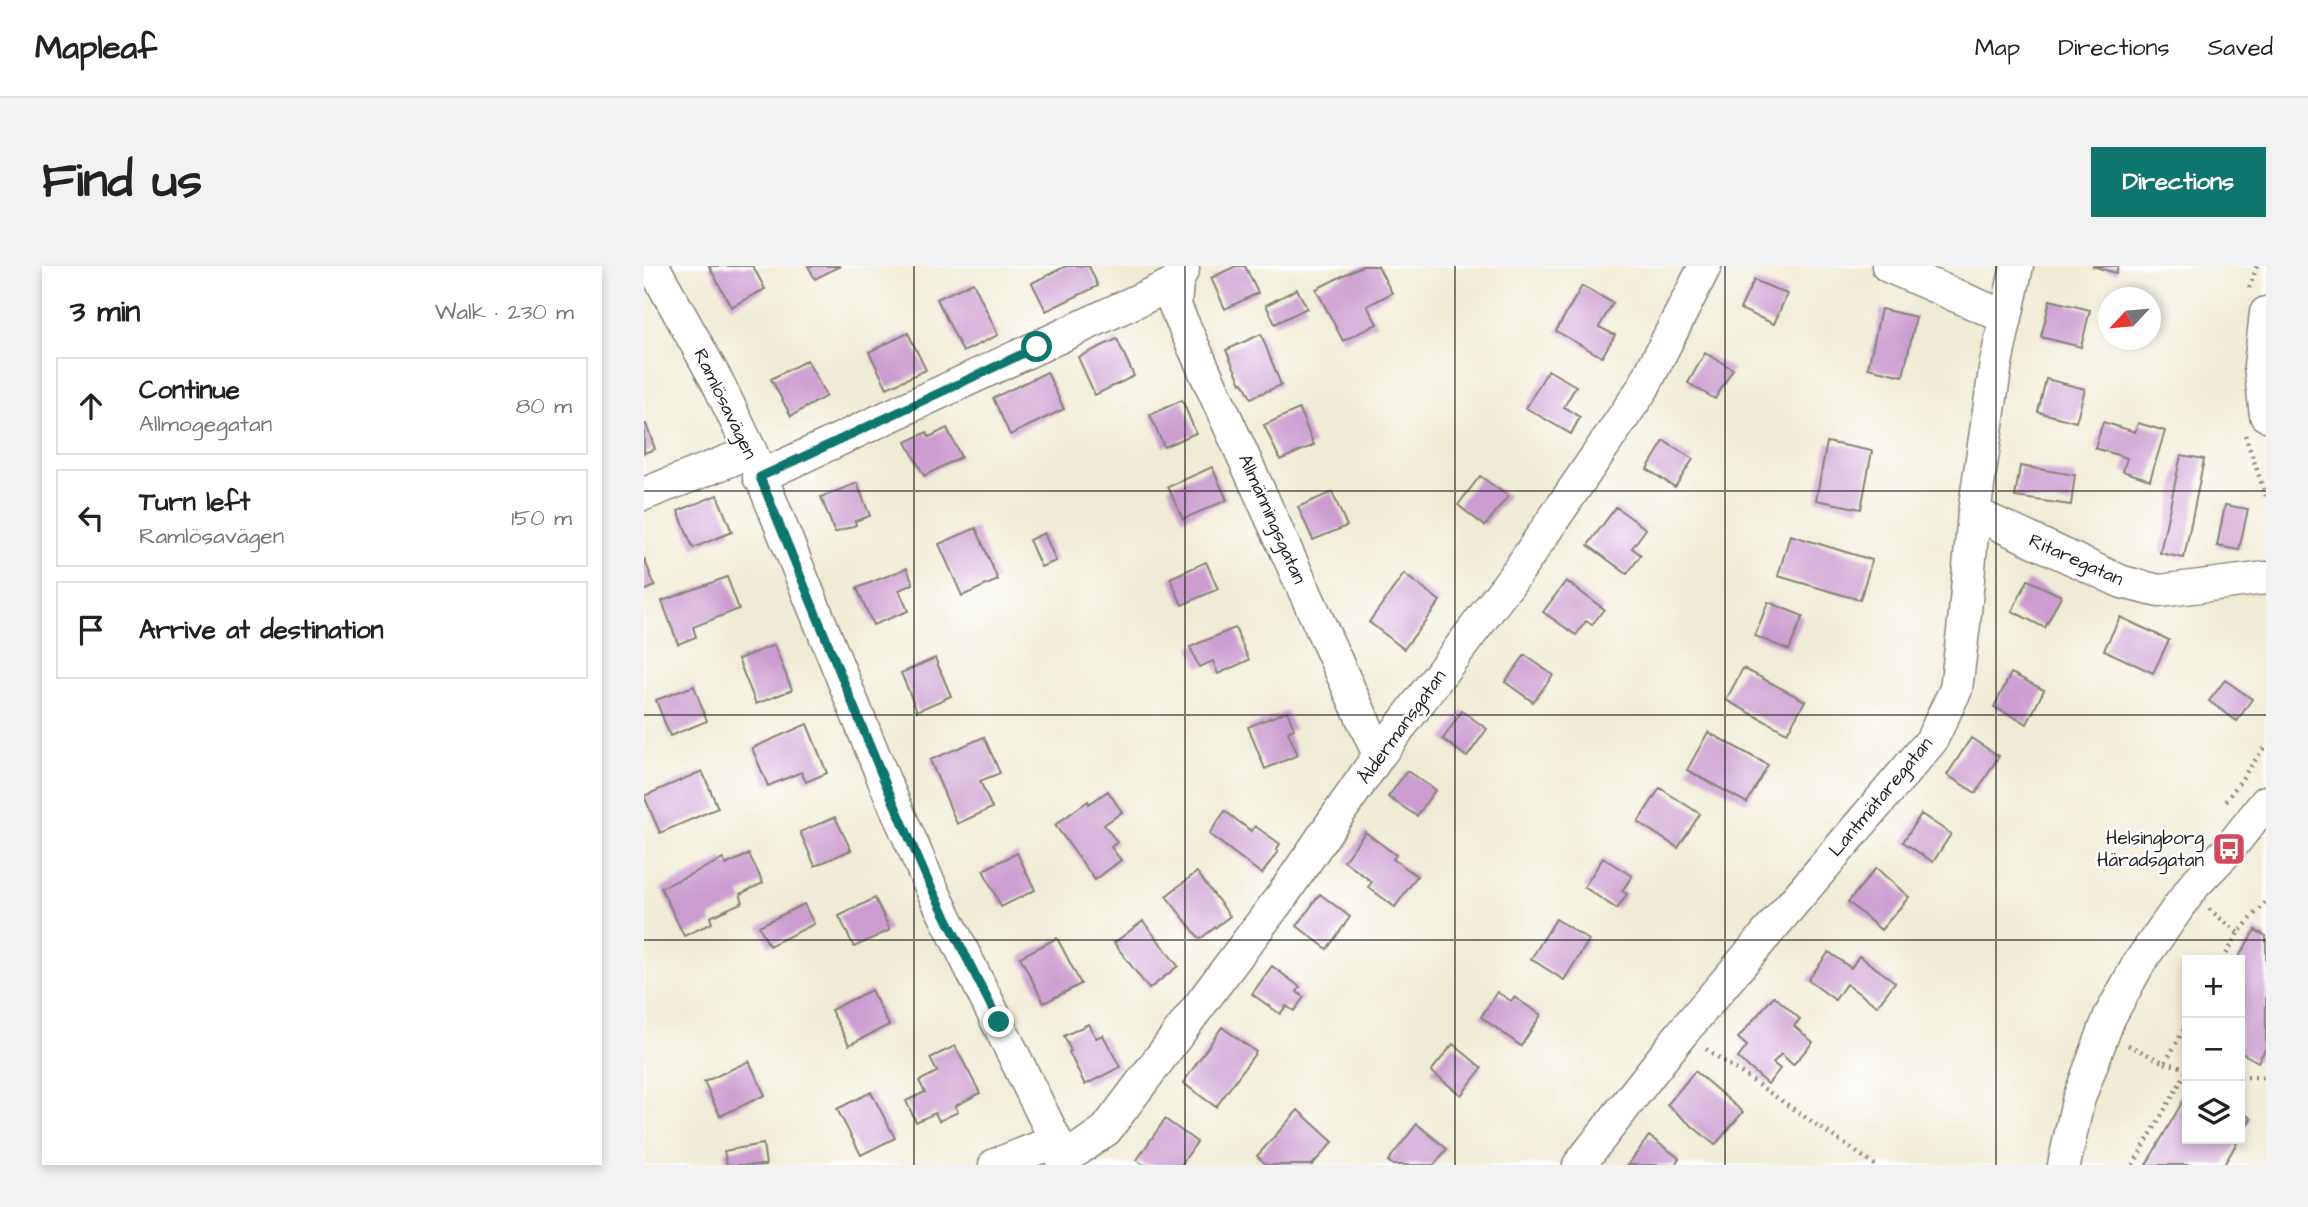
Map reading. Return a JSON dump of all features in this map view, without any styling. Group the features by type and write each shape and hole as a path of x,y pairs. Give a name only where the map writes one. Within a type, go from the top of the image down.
{"street":[{"name":"Ramlösavägen","path":"653,266 718,383 755,465 872,754 922,868 1063,1158"},
{"name":"Åldermansgatan","path":"995,1165 1063,1158 1106,1130 1284,893 1379,755 1518,571 1643,388 1705,266"},
{"path":"1888,266 2005,317"},
{"name":"Lantmätaregatan","path":"1578,1165 1682,1033 1931,741 1956,689 1974,513 1996,363 2017,266"},
{"path":"644,495 755,465 1181,274"},
{"name":"Allmänningsgatan","path":"1181,274 1175,306 1379,755"},
{"path":"2266,313 2260,366 2266,415"},
{"name":"Ritaregatan","path":"1974,513 2122,582 2159,590 2266,578"},
{"path":"2064,1165 2078,1101 2109,1018 2138,963 2195,884 2229,849 2266,802"}],"path":[{"path":"2248,773 2266,745"},
{"path":"2202,915 2213,902"},
{"path":"2226,955 2238,933 2266,902"},
{"path":"2208,909 2238,933"},
{"path":"1682,1033 1875,1165"},
{"path":"2165,1063 2182,1033"},
{"path":"2131,1038 2127,1045 2165,1063 2182,1068"},
{"path":"2245,1077 2266,1077"},
{"path":"2133,1165 2182,1078"}],"building":[{"path":"709,266 753,266 765,289 731,307"},
{"path":"808,266 840,266 815,279"},
{"path":"1066,266 1089,266 1098,286 1046,311 1032,283"},
{"path":"1236,266 1245,266 1258,293 1225,309 1211,278"},
{"path":"1362,266 1378,266 1392,293 1367,306 1377,324 1343,341 1316,289"},
{"path":"2092,266 2118,266 2116,273"},
{"path":"1754,280 1787,294 1774,324 1740,309"},
{"path":"973,282 998,335 963,352 937,299"},
{"path":"1582,286 1613,303 1599,327 1615,335 1602,357 1556,331"},
{"path":"1297,289 1307,308 1275,324 1266,305"},
{"path":"2050,300 2090,310 2081,347 2041,337"},
{"path":"1881,309 1916,317 1903,376 1868,368"},
{"path":"908,333 926,370 887,388 869,352"},
{"path":"1261,334 1281,385 1251,398 1226,350"},
{"path":"1117,339 1134,376 1095,395 1078,357"},
{"path":"1705,353 1733,369 1715,399 1688,383"},
{"path":"807,360 826,396 791,416 771,379"},
{"path":"1548,370 1576,386 1564,407 1580,417 1571,434 1526,408"},
{"path":"1047,372 1064,409 1010,435 993,398"},
{"path":"2046,379 2085,389 2076,422 2038,412"},
{"path":"1182,400 1196,433 1164,447 1150,415"},
{"path":"1299,409 1314,445 1280,460 1264,425"},
{"path":"2103,422 2135,432 2138,423 2165,431 2150,480 2123,471 2127,458 2095,448"},
{"path":"644,424 655,449 644,453"},
{"path":"947,428 961,457 924,476 906,442 927,432 929,437"},
{"path":"1664,441 1693,459 1675,487 1647,469"},
{"path":"1827,442 1872,451 1861,509 1816,500"},
{"path":"2181,455 2204,459 2184,558 2160,553"},
{"path":"2020,466 2075,475 2071,505 2015,497"},
{"path":"1212,467 1227,500 1183,519 1168,487"},
{"path":"1480,476 1508,496 1485,526 1458,505"},
{"path":"857,483 870,516 835,533 821,497"},
{"path":"1332,492 1347,526 1313,540 1298,507"},
{"path":"717,495 732,532 693,548 678,511"},
{"path":"2225,505 2248,509 2239,550 2217,546"},
{"path":"1616,507 1646,529 1632,548 1641,555 1627,574 1588,545"},
{"path":"976,528 998,580 962,596 939,544"},
{"path":"1044,533 1056,561 1041,567 1029,540"},
{"path":"1790,535 1872,560 1860,600 1778,576"},
{"path":"644,558 655,586 644,591"},
{"path":"1206,562 1218,589 1182,605 1170,578"},
{"path":"907,568 913,584 899,590 908,611 873,625 857,588"},
{"path":"1404,574 1440,601 1404,649 1369,622"},
{"path":"727,577 739,609 693,627 696,637 678,644 662,601"},
{"path":"2028,580 2061,596 2045,628 2012,611"},
{"path":"1566,581 1604,609 1592,625 1586,621 1576,635 1543,612"},
{"path":"1768,602 1803,616 1789,650 1755,636"},
{"path":"2120,617 2169,640 2153,673 2104,650"},
{"path":"1235,628 1249,660 1218,674 1213,661 1199,667 1190,647"},
{"path":"774,645 792,690 756,704 738,659"},
{"path":"1525,655 1553,675 1533,702 1505,682"},
{"path":"935,658 951,696 917,711 901,673"},
{"path":"1743,668 1805,701 1787,733 1726,700"},
{"path":"2011,673 2044,690 2027,724 1994,707"},
{"path":"2225,680 2252,699 2237,721 2209,701"},
{"path":"694,686 707,721 670,736 656,700"},
{"path":"1287,711 1294,729 1288,732 1298,755 1265,769 1248,727"},
{"path":"1462,711 1487,729 1467,757 1443,739"},
{"path":"807,724 827,773 806,782 801,772 768,786 752,748"},
{"path":"1708,732 1768,765 1747,803 1687,770"},
{"path":"984,737 1000,773 980,781 992,808 957,824 930,760"},
{"path":"1971,738 1999,756 1976,793 1947,775"},
{"path":"702,771 718,808 660,833 644,796"},
{"path":"1407,771 1435,790 1417,816 1388,797"},
{"path":"1660,788 1700,814 1678,848 1638,822"},
{"path":"1108,791 1122,812 1104,825 1117,842 1111,847 1121,860 1095,880 1055,825 1088,801 1089,804"},
{"path":"1225,811 1251,831 1255,826 1280,844 1262,874 1209,834"},
{"path":"1921,814 1951,834 1933,862 1903,842"},
{"path":"835,817 851,850 815,866 800,832"},
{"path":"1365,832 1396,855 1393,859 1417,876 1395,907 1368,887 1372,882 1344,861"},
{"path":"1017,853 1035,890 1001,907 983,870"},
{"path":"749,854 763,883 740,894 743,902 710,917 712,923 684,936 661,888 723,859 726,865"},
{"path":"1603,858 1632,876 1622,891 1627,894 1617,909 1584,887"},
{"path":"1876,868 1909,897 1881,930 1848,902"},
{"path":"1197,872 1230,916 1200,939 1166,896"},
{"path":"1320,894 1350,917 1327,949 1297,926"},
{"path":"875,898 890,930 854,947 839,916"},
{"path":"804,904 814,924 769,946 759,926"},
{"path":"1556,919 1589,940 1564,980 1531,959"},
{"path":"1143,921 1178,966 1149,989 1114,943"},
{"path":"2255,930 2266,936 2266,1048 2258,1062 2245,1055 2245,955 2240,955"},
{"path":"1057,938 1081,984 1044,1003 1020,957"},
{"path":"1829,952 1851,968 1859,956 1895,982 1877,1006 1846,984 1835,1000 1808,980"},
{"path":"1272,966 1300,987 1297,992 1304,997 1294,1011 1286,1006 1280,1014 1252,994"},
{"path":"871,990 889,1025 849,1045 831,1010"},
{"path":"1497,992 1511,1001 1514,997 1541,1015 1521,1046 1481,1017"},
{"path":"1774,996 1800,1019 1794,1026 1813,1042 1793,1065 1781,1054 1773,1063 1780,1069 1768,1084 1738,1058 1747,1046 1738,1038"},
{"path":"1088,1024 1096,1038 1103,1035 1120,1067 1085,1085 1064,1036"},
{"path":"1222,1027 1256,1052 1216,1107 1183,1083"},
{"path":"1453,1044 1482,1068 1461,1095 1431,1071"},
{"path":"955,1046 980,1093 955,1106 958,1112 939,1121 935,1113 916,1122 906,1101 925,1092 919,1081 937,1072 930,1058"},
{"path":"749,1061 765,1095 720,1116 704,1082"},
{"path":"1695,1071 1743,1112 1715,1145 1667,1105"},
{"path":"871,1092 895,1138 861,1155 837,1109"},
{"path":"2182,1103 2182,1144 2236,1144 2224,1165 2146,1165"},
{"path":"1298,1110 1333,1142 1312,1165 1267,1165 1257,1156"},
{"path":"2245,1114 2251,1118 2245,1128"},
{"path":"1165,1119 1197,1142 1181,1165 1144,1165 1137,1160"},
{"path":"1417,1124 1447,1149 1434,1165 1393,1165 1388,1161"},
{"path":"1649,1136 1679,1158 1675,1165 1628,1165"},
{"path":"763,1144 766,1165 727,1165 724,1151"}],"place":[{"name":"Helsingborg Häradsgatan","path":"2229,849"}],"route":[{"path":"999,1022 928,881 872,754 760,477 1037,347"}]}
